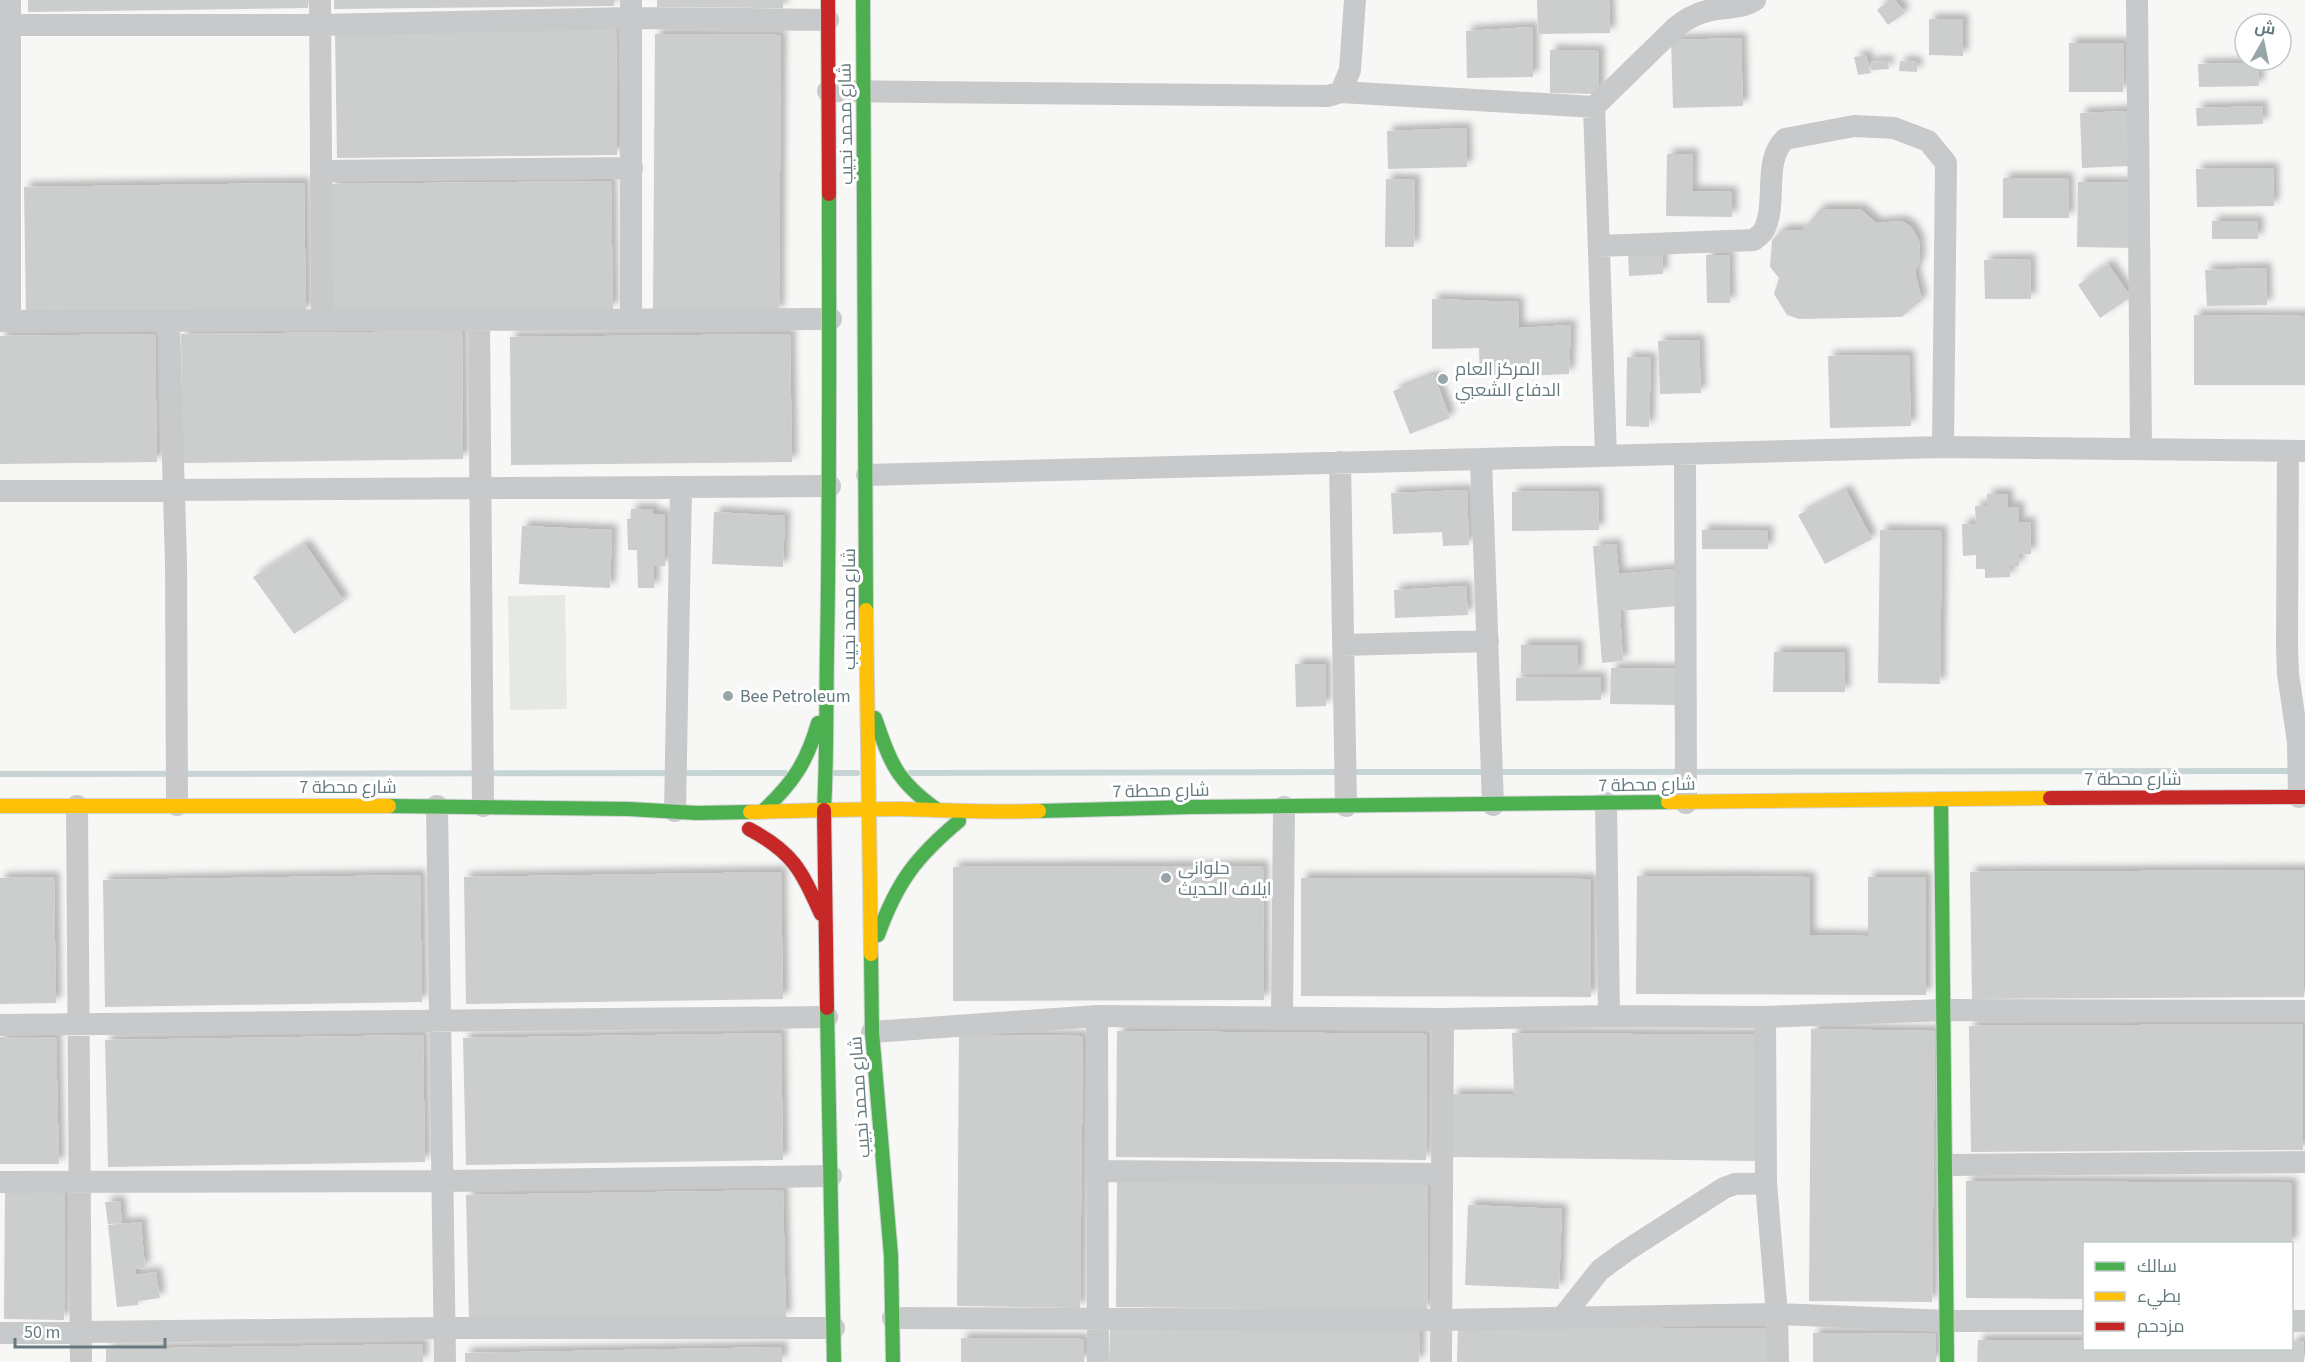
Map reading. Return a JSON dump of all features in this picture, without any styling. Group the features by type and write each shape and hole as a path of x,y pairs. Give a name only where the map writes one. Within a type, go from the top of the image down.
{"main road":[{"name":"شارع محمد نجيب","path":"863,0 867,475 866,693 872,1032 891,1256 893,1362"},
{"name":"شارع محمد نجيب","path":"828,10 830,486 827,763 823,830 834,1362"},
{"path":"763,811 798,776 807,761 826,690"},
{"path":"866,693 888,756 896,771 911,791 936,809"},
{"name":"شارع محطة 7","path":"0,806 483,806 686,812 936,809 989,813 1493,804 2302,797"},
{"path":"1941,800 1947,1362"},
{"name":"شارع محطة 7","path":"686,812 749,829 781,829"},
{"name":"شارع محطة 7","path":"934,825 989,813"},
{"path":"872,953 887,906 908,869 928,846 959,821"},
{"path":"749,829 778,844 788,852 800,868 826,925"}],"street":[{"path":"10,0 5,25 5,322 322,319 831,319"},
{"path":"320,0 322,319"},
{"path":"1341,92 1350,70 1355,0"},
{"path":"828,91 1317,97 1341,92 1594,107 1690,16 1749,4 1755,0"},
{"path":"2137,0 2141,448"},
{"path":"5,25 320,25 631,9 828,10"},
{"path":"631,9 631,319"},
{"path":"1594,107 1606,455"},
{"path":"1599,246 1754,240 1764,232 1774,157 1777,147 1785,139 1854,126 1894,128 1928,141 1946,163 1943,447"},
{"path":"321,171 632,168"},
{"path":"479,319 483,806"},
{"path":"169,322 172,489 176,564 177,805"},
{"path":"867,475 1943,447 2297,451 2287,646 2302,797"},
{"path":"1685,454 1686,803"},
{"path":"1481,459 1493,804"},
{"path":"1340,462 1346,806"},
{"path":"0,491 830,486"},
{"path":"681,487 686,812"},
{"path":"1343,645 1488,641"},
{"path":"1606,803 1609,1016"},
{"path":"77,806 81,1362"},
{"path":"437,806 445,1362"},
{"path":"1281,1018 1284,807"},
{"path":"872,1032 1097,1016 1443,1019 1609,1016 1765,1017 1944,1010 2305,1011"},
{"path":"1097,1016 1098,1362"},
{"path":"0,1025 827,1017"},
{"path":"1765,1017 1766,1183 1777,1314 1778,1362"},
{"path":"1441,1362 1443,1019"},
{"path":"1946,1165 2305,1162"},
{"path":"1098,1171 1442,1174"},
{"path":"0,1182 442,1181 831,1176"},
{"path":"1561,1319 1600,1270 1626,1251 1724,1188 1735,1184 1766,1183"},
{"path":"893,1318 1441,1320 1777,1314 1947,1321 2083,1321"},
{"path":"0,1333 444,1328 834,1328"}],"shaded area":[{"path":"565,595 567,709 510,710 508,596"}],"building":[{"path":"28,0 308,0 308,8 28,12"},
{"path":"334,0 614,0 614,6 334,9"},
{"path":"657,0 783,0 783,8 657,7"},
{"path":"1537,0 1609,0 1610,33 1538,34"},
{"path":"1890,0 1895,0 1905,13 1888,25 1877,10"},
{"path":"1929,19 1963,19 1963,56 1929,55"},
{"path":"616,27 617,155 337,158 335,30"},
{"path":"1533,27 1533,77 1467,78 1466,31"},
{"path":"655,34 781,35 779,312 653,310"},
{"path":"1741,38 1743,106 1673,108 1671,40"},
{"path":"2069,43 2124,43 2123,92 2069,92"},
{"path":"1550,50 1599,51 1599,94 1550,93"},
{"path":"1866,55 1871,73 1858,75 1854,57"},
{"path":"1888,61 1889,69 1871,70 1870,62"},
{"path":"1900,61 1917,62 1917,72 1899,71"},
{"path":"2233,63 2233,72 2258,72 2259,86 2199,87 2198,64"},
{"path":"2262,106 2263,124 2197,126 2196,108"},
{"path":"2127,111 2129,166 2082,168 2080,113"},
{"path":"1466,128 1467,167 1388,169 1387,131"},
{"path":"1667,154 1693,154 1692,191 1732,192 1732,217 1666,216"},
{"path":"2273,168 2274,206 2197,207 2196,169"},
{"path":"2003,178 2068,178 2069,218 2003,218"},
{"path":"1386,179 1415,180 1414,247 1385,247"},
{"path":"611,181 613,309 332,312 330,184"},
{"path":"2078,182 2136,183 2135,248 2077,247"},
{"path":"304,183 306,312 26,315 24,187"},
{"path":"1820,209 1860,209 1876,223 1902,221 1912,228 1919,241 1920,260 1915,272 1922,300 1902,317 1799,319 1787,315 1774,294 1779,278 1770,267 1772,240 1782,230 1803,230"},
{"path":"2212,221 2258,221 2258,239 2212,239"},
{"path":"1662,251 1663,274 1629,276 1628,253"},
{"path":"1706,255 1729,255 1730,303 1707,303"},
{"path":"2030,259 2031,299 1985,299 1984,260"},
{"path":"2108,264 2131,297 2100,318 2078,285"},
{"path":"2266,268 2267,305 2207,306 2205,270"},
{"path":"1432,299 1518,302 1519,328 1571,325 1569,374 1480,378 1479,348 1432,349"},
{"path":"2194,315 2305,316 2305,385 2194,385"},
{"path":"462,331 463,459 183,463 181,334"},
{"path":"155,334 157,462 0,464 0,336"},
{"path":"790,334 792,462 511,465 510,337"},
{"path":"1699,340 1701,393 1660,394 1658,341"},
{"path":"1909,355 1911,426 1830,428 1828,356"},
{"path":"1627,357 1651,358 1649,427 1626,426"},
{"path":"1434,375 1450,418 1410,434 1393,391"},
{"path":"1467,490 1469,545 1443,546 1442,532 1393,534 1391,493"},
{"path":"1846,490 1872,539 1825,564 1798,515"},
{"path":"1598,491 1599,530 1512,531 1512,492"},
{"path":"1987,494 2008,494 2008,507 2019,507 2019,523 2030,522 2031,554 2019,554 2019,566 2010,566 2010,577 1985,578 1985,569 1976,569 1976,555 1963,556 1962,524 1976,524 1975,506 1987,506"},
{"path":"631,509 653,509 653,514 665,514 665,566 654,566 654,588 638,588 637,550 628,550 627,519 631,519"},
{"path":"714,512 785,516 783,567 712,564"},
{"path":"522,526 612,530 610,588 519,584"},
{"path":"1702,530 1768,531 1768,549 1702,549"},
{"path":"1880,530 1942,531 1940,684 1878,683"},
{"path":"305,544 344,601 294,634 253,577"},
{"path":"1616,544 1619,574 1674,569 1677,606 1620,611 1623,661 1602,663 1593,546"},
{"path":"1466,586 1468,615 1395,618 1394,590"},
{"path":"1521,645 1578,645 1578,673 1521,673"},
{"path":"1774,652 1844,652 1845,692 1773,692"},
{"path":"1295,664 1325,664 1326,706 1296,707"},
{"path":"1611,668 1680,669 1680,705 1610,704"},
{"path":"1601,677 1601,700 1516,701 1516,678"},
{"path":"1263,866 1264,1000 953,1001 953,867"},
{"path":"2304,870 2304,997 1972,999 1970,872"},
{"path":"781,872 783,999 466,1004 464,877"},
{"path":"420,875 422,1002 105,1007 103,880"},
{"path":"1637,876 1810,877 1810,935 1868,936 1868,877 1926,877 1926,995 1636,994"},
{"path":"54,877 56,1003 0,1004 0,878"},
{"path":"1301,878 1591,879 1591,997 1301,996"},
{"path":"2303,1024 2303,1150 1971,1152 1969,1026"},
{"path":"1811,1029 1935,1031 1932,1302 1809,1301"},
{"path":"1117,1031 1427,1034 1426,1160 1116,1157"},
{"path":"781,1033 783,1160 466,1165 463,1038"},
{"path":"1512,1033 1758,1035 1757,1161 1452,1157 1452,1094 1514,1095"},
{"path":"423,1035 425,1162 108,1167 105,1040"},
{"path":"959,1035 1083,1036 1080,1308 957,1306"},
{"path":"0,1037 56,1037 59,1164 0,1164"},
{"path":"1966,1181 2292,1183 2292,1242 2083,1242 2083,1299 1966,1298"},
{"path":"1117,1182 1428,1185 1427,1311 1116,1307"},
{"path":"783,1190 786,1317 469,1322 466,1195"},
{"path":"5,1192 65,1193 64,1320 4,1319"},
{"path":"120,1201 122,1223 108,1224 105,1202"},
{"path":"1468,1205 1562,1209 1559,1289 1465,1285"},
{"path":"141,1222 145,1268 135,1269 136,1275 156,1272 160,1298 138,1301 138,1305 117,1307 108,1225"},
{"path":"1110,1325 1420,1328 1419,1362 1109,1362"},
{"path":"1458,1326 1768,1329 1768,1362 1457,1362"},
{"path":"1813,1333 1936,1334 1936,1362 1813,1362"},
{"path":"961,1338 1084,1339 1084,1362 961,1362"},
{"path":"1978,1340 2083,1340 2083,1350 2293,1350 2293,1341 2304,1341 2304,1362 1977,1362"},
{"path":"423,1344 423,1362 106,1362 106,1349"},
{"path":"782,1347 782,1362 465,1362 465,1353"}],"waterway":[{"path":"1498,772 2294,771"},
{"path":"910,773 1340,772"},
{"path":"1351,772 1487,772"},
{"path":"0,774 785,773"},
{"path":"835,773 857,773"}],"traffic: fast":[{"path":"863,0 866,610"},
{"path":"824,810 829,536 829,194"},
{"path":"875,718 886,748 903,780 936,809"},
{"path":"763,811 783,791 798,771 818,723"},
{"path":"1941,800 1947,1362"},
{"path":"1039,811 1190,807 1668,802"},
{"path":"389,806 629,809 697,813 750,812"},
{"path":"878,935 901,885 919,859 959,821"},
{"path":"871,954 872,1032 891,1256 893,1362"},
{"path":"827,1008 834,1362"}],"traffic: slow":[{"path":"866,610 871,954"},
{"path":"1668,802 2050,798"},
{"path":"0,806 389,806"},
{"path":"750,812 901,809 1039,811"}],"traffic: jam":[{"path":"828,0 829,194"},
{"path":"2050,798 2305,797"},
{"path":"824,810 827,1008"},
{"path":"749,829 786,854 808,885 821,914"}],"place":[{"name":"المركز العام الدفاع الشعبي","path":"1443,379"},
{"name":"Bee Petroleum","path":"728,696"},
{"name":"حلواني ايلاف الحديث","path":"1166,878"}]}
